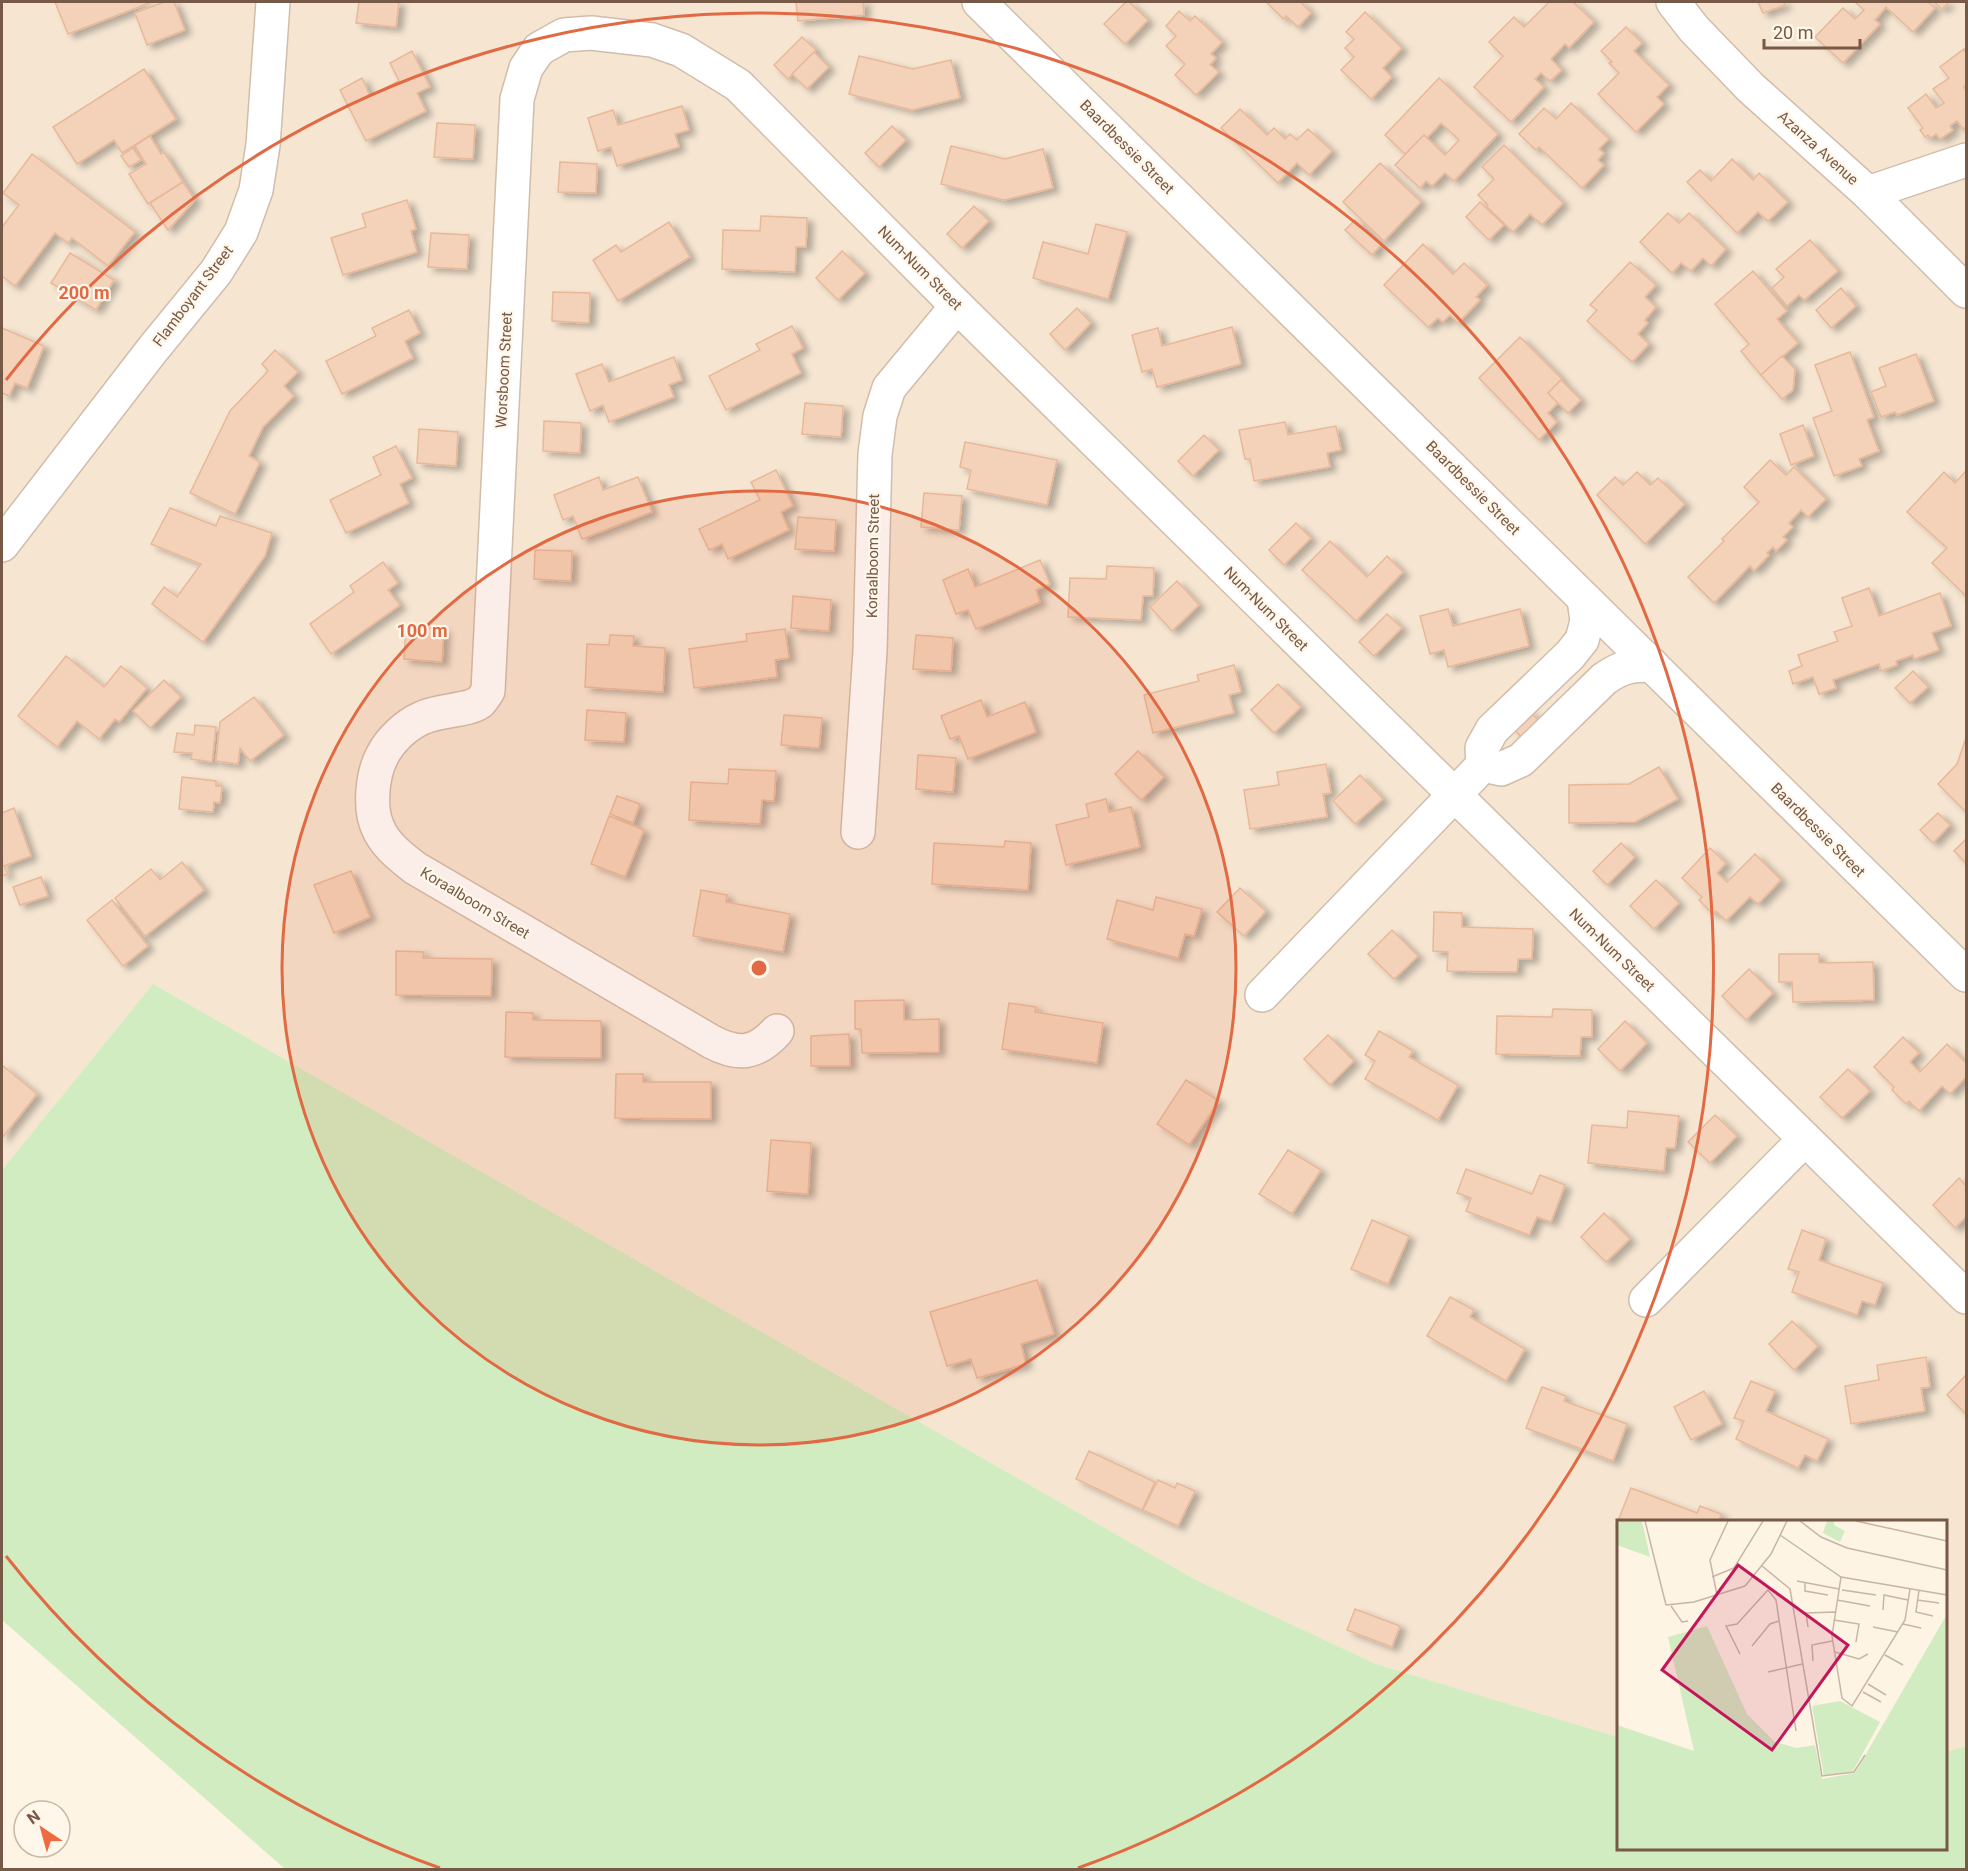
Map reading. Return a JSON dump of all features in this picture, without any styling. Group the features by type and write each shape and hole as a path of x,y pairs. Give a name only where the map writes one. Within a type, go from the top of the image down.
{"street":[{"name":"Flamboyant Street","path":"4,535 216,272 241,232 256,190 263,145 273,2"},
{"name":"Baardbessie Street","path":"979,2 1966,975"},
{"name":"Azanza Avenue","path":"1673,2 1694,29 1751,88 1868,193 1966,291"},
{"name":"Num-Num Street","path":"526,68 539,49 564,35 591,33 652,40 681,50 738,86 957,306 1966,1297"},
{"name":"Worsboom Street","path":"490,672 517,99 526,68"},
{"path":"1868,193 1966,160"},
{"name":"Koraalboom Street","path":"858,832 870,651 875,454 880,416 889,388 957,306"},
{"path":"1262,994 1483,765 1482,748 1492,730 1570,655 1582,640 1587,621 1584,598"},
{"path":"1483,765 1501,769 1521,760 1604,679 1617,670 1634,665 1652,665"},
{"name":"Koraalboom Street","path":"490,672 488,691 479,702 465,708 442,711 421,718 399,733 382,755 372,801 373,818 379,831 396,853 415,868 671,1019 728,1050 747,1051 761,1045 777,1031"},
{"path":"1646,1300 1805,1140"}],"shaded area":[{"path":"2,2 1966,2 1966,1746 1947,1752 1947,1520 1617,1520 1617,1737 1376,1664 1194,1579 153,984 2,1170"}],"green space":[{"path":"153,984 1194,1579 1376,1664 1617,1737 1617,1850 1947,1850 1947,1752 1966,1746 1966,1869 285,1869 2,1620 2,1170"}],"building":[{"path":"55,2 152,2 68,34"},
{"path":"164,2 174,2 185,30 147,45 135,13"},
{"path":"359,2 399,2 396,27 356,23"},
{"path":"796,2 863,2 864,15 798,21"},
{"path":"1126,2 1129,2 1148,20 1125,44 1104,24"},
{"path":"1266,2 1301,2 1311,13 1298,27 1286,16 1284,19"},
{"path":"1549,2 1573,2 1594,22 1569,48 1565,44 1551,59 1562,70 1550,81 1541,73 1535,79 1544,87 1511,122 1474,87 1503,56 1489,42 1514,17 1524,27"},
{"path":"1758,2 1784,2 1785,5 1763,13"},
{"path":"1855,2 1928,2 1935,8 1913,32 1886,7 1875,20 1880,24 1843,63 1815,37 1843,8 1855,19 1864,10"},
{"path":"1934,2 1949,2 1942,9"},
{"path":"1179,11 1190,21 1195,16 1222,42 1211,54 1216,58 1210,65 1219,72 1196,95 1175,75 1185,64 1166,46 1176,36 1166,26"},
{"path":"1365,12 1402,48 1383,68 1392,77 1371,99 1341,70 1354,57 1345,48 1354,39 1346,32"},
{"path":"1626,27 1642,43 1634,51 1669,85 1657,97 1664,104 1636,132 1598,94 1619,73 1601,51"},
{"path":"802,37 816,50 788,79 774,65"},
{"path":"1964,49 1966,53 1966,85 1964,87 1966,127 1963,129 1957,121 1950,126 1953,130 1940,139 1936,134 1931,138 1928,135 1925,137 1920,130 1923,128 1908,108 1926,94 1936,108 1944,103 1933,89 1949,78 1940,67"},
{"path":"412,51 430,87 417,93 426,111 366,141 340,90 362,78 370,96 399,81 390,63"},
{"path":"814,52 829,67 807,89 792,74"},
{"path":"859,56 913,69 951,60 960,98 912,110 849,94"},
{"path":"144,69 176,119 122,153 114,140 77,164 53,127"},
{"path":"1439,78 1498,134 1454,181 1445,173 1432,186 1426,181 1420,188 1395,165 1424,135 1405,154 1385,135","holes":["1441,123 1459,140 1445,155 1427,138"]},
{"path":"1571,103 1609,139 1599,149 1604,153 1598,160 1604,165 1582,188 1539,147 1536,150 1519,134 1544,108 1556,119"},
{"path":"682,106 689,130 675,134 679,147 617,166 611,147 598,151 588,118 613,110 618,125"},
{"path":"1240,109 1267,135 1274,128 1285,139 1290,134 1297,140 1308,129 1332,151 1309,175 1297,163 1278,183 1221,128"},
{"path":"437,123 475,125 473,159 434,157"},
{"path":"892,126 906,140 879,167 865,153"},
{"path":"150,136 161,154 164,152 183,182 148,204 129,174 146,164 135,146"},
{"path":"1504,145 1563,203 1542,225 1530,214 1513,232 1478,195 1494,179 1482,167"},
{"path":"951,146 1005,159 1043,149 1053,188 1004,200 941,184"},
{"path":"133,148 141,160 129,167 121,156"},
{"path":"32,154 135,232 108,266 72,238 68,243 55,233 15,286 2,276 2,227 19,205 3,193"},
{"path":"1732,159 1753,180 1759,173 1788,202 1768,221 1758,212 1737,233 1687,182 1700,170 1711,181"},
{"path":"560,162 597,164 596,193 558,192"},
{"path":"1380,163 1421,202 1384,241 1343,202"},
{"path":"183,182 195,200 168,230 150,203"},
{"path":"407,200 416,229 411,231 417,252 343,275 331,238 366,227 362,214"},
{"path":"1480,202 1504,225 1489,240 1466,217"},
{"path":"974,206 989,221 962,248 947,234"},
{"path":"1668,213 1679,223 1689,213 1726,249 1711,266 1703,258 1691,271 1681,263 1672,273 1640,242"},
{"path":"761,216 807,218 806,247 796,247 795,272 722,269 723,230 760,231"},
{"path":"1355,220 1381,245 1372,255 1345,230"},
{"path":"669,222 690,257 618,301 593,260 616,245 621,252"},
{"path":"1096,224 1127,232 1108,299 1033,278 1043,242 1088,254"},
{"path":"431,233 469,235 467,269 428,267"},
{"path":"1810,240 1838,271 1804,300 1799,295 1787,306 1772,288 1784,277 1776,269"},
{"path":"1423,244 1453,274 1464,263 1487,285 1476,297 1480,300 1458,323 1450,315 1443,322 1438,318 1428,327 1384,285"},
{"path":"842,251 865,273 838,300 816,278"},
{"path":"70,253 114,280 96,310 51,283"},
{"path":"1630,262 1656,285 1645,297 1656,307 1645,320 1648,323 1638,334 1649,344 1632,362 1587,321 1597,310 1590,305"},
{"path":"1753,271 1787,311 1777,319 1798,343 1761,375 1741,351 1749,344 1715,304"},
{"path":"1841,288 1856,306 1831,328 1816,310"},
{"path":"553,292 590,293 589,323 552,321"},
{"path":"1077,308 1091,323 1065,350 1050,334"},
{"path":"409,310 420,333 405,341 413,358 342,394 326,361 376,336 372,328"},
{"path":"792,326 803,348 792,354 801,373 726,410 709,376 760,350 756,344"},
{"path":"1232,327 1241,364 1157,387 1152,369 1142,372 1132,335 1158,328 1162,346"},
{"path":"2,328 44,346 27,388 15,383 9,396 2,393"},
{"path":"1520,337 1562,379 1548,393 1558,403 1548,413 1557,422 1539,440 1479,378"},
{"path":"275,350 298,372 284,386 294,396 263,427 249,456 260,462 235,514 190,493 230,411 268,371 262,364"},
{"path":"1850,352 1874,417 1867,420 1879,451 1859,459 1862,466 1834,476 1813,418 1832,411 1815,365"},
{"path":"1916,354 1934,401 1897,415 1895,412 1881,417 1871,392 1886,386 1879,368"},
{"path":"1782,356 1795,369 1793,390 1782,399 1761,375"},
{"path":"674,357 682,380 669,385 674,397 609,422 603,405 590,411 576,374 602,364 609,382"},
{"path":"1561,380 1581,400 1568,413 1548,393"},
{"path":"805,403 843,406 841,437 802,434"},
{"path":"544,421 581,423 580,453 543,451"},
{"path":"1285,422 1288,435 1336,426 1341,450 1327,453 1330,467 1254,481 1250,459 1245,459 1239,430"},
{"path":"1803,425 1814,456 1791,465 1780,434"},
{"path":"419,429 458,432 456,466 417,463"},
{"path":"1204,435 1219,450 1193,476 1178,461"},
{"path":"965,442 1057,460 1047,505 967,489 971,470 960,467"},
{"path":"396,446 412,478 400,484 409,503 346,533 330,500 381,475 373,457"},
{"path":"1770,460 1786,475 1794,467 1826,499 1808,517 1801,510 1789,523 1793,527 1783,537 1787,540 1776,551 1773,547 1767,553 1769,555 1754,571 1750,566 1714,603 1688,577 1759,502 1744,487"},
{"path":"776,470 793,506 781,512 789,530 728,559 722,544 709,550 699,529 760,500 751,482"},
{"path":"1966,471 1966,596 1932,563 1947,548 1907,512 1944,472 1955,483"},
{"path":"1637,472 1650,485 1658,478 1685,504 1645,544 1597,495 1615,477 1623,485"},
{"path":"599,477 603,490 638,477 652,512 582,539 573,516 563,520 554,495"},
{"path":"924,493 962,496 959,530 921,527"},
{"path":"170,508 216,526 220,516 272,533 265,556 203,642 152,604 164,587 177,597 201,564 151,544"},
{"path":"798,517 836,520 834,551 795,549"},
{"path":"1296,523 1311,538 1284,565 1269,550"},
{"path":"1330,541 1367,577 1387,556 1403,572 1356,621 1302,570"},
{"path":"535,550 572,551 571,581 534,579"},
{"path":"1040,560 1050,584 1036,590 1040,602 976,629 968,610 956,614 943,580 968,569 975,587"},
{"path":"383,562 398,583 388,590 400,605 331,654 310,624 354,592 350,586"},
{"path":"1107,566 1154,568 1153,596 1143,596 1141,620 1068,617 1070,578 1106,579"},
{"path":"1177,581 1199,605 1172,631 1150,607"},
{"path":"1869,588 1879,616 1940,593 1951,626 1932,633 1939,650 1914,659 1913,655 1896,661 1897,665 1881,671 1879,664 1833,680 1836,688 1819,694 1813,677 1793,684 1789,671 1802,666 1798,655 1838,641 1834,632 1852,626 1842,598"},
{"path":"793,596 831,600 829,631 791,628"},
{"path":"1448,609 1453,626 1520,609 1529,646 1448,667 1444,650 1430,654 1420,616"},
{"path":"1387,614 1402,628 1374,656 1359,642"},
{"path":"406,626 444,629 442,662 404,659"},
{"path":"785,629 789,658 775,660 777,677 694,688 689,649 747,641 746,634"},
{"path":"610,635 634,636 633,646 665,648 663,692 585,687 587,644 609,645"},
{"path":"916,635 953,638 951,671 913,669"},
{"path":"66,656 104,687 121,666 147,688 119,722 115,719 99,739 77,721 57,747 18,716"},
{"path":"1234,665 1241,692 1229,695 1234,713 1153,733 1144,695 1199,681 1197,675"},
{"path":"1913,671 1928,687 1910,703 1895,688"},
{"path":"164,680 181,697 150,728 133,711"},
{"path":"1278,684 1301,707 1274,733 1251,710"},
{"path":"254,697 284,735 250,761 240,748 238,764 216,761 220,722"},
{"path":"981,700 987,717 1025,702 1036,732 968,759 959,736 950,739 941,716"},
{"path":"587,710 626,713 624,742 585,740"},
{"path":"1529,710 1541,723 1524,740 1512,727"},
{"path":"784,715 822,718 819,748 781,745"},
{"path":"195,725 216,727 212,762 191,759 192,753 174,752 177,733 194,735"},
{"path":"1966,738 1966,812 1938,784 1957,764"},
{"path":"1138,751 1164,777 1141,800 1115,774"},
{"path":"918,755 956,758 953,792 916,789"},
{"path":"1326,764 1331,793 1323,794 1327,817 1250,829 1244,790 1279,785 1277,772"},
{"path":"1659,767 1678,799 1635,822 1569,823 1569,785 1629,784"},
{"path":"729,769 776,771 774,801 762,800 760,824 689,820 691,782 728,784"},
{"path":"1360,775 1383,799 1355,824 1333,801"},
{"path":"182,777 216,781 216,786 222,786 220,803 214,802 213,812 179,809"},
{"path":"617,796 640,804 633,823 610,814"},
{"path":"1106,799 1109,812 1131,807 1140,847 1066,865 1056,825 1089,817 1086,804"},
{"path":"14,808 31,856 4,866 8,874 2,876 2,813"},
{"path":"1938,813 1950,825 1933,843 1920,830"},
{"path":"609,816 644,830 625,877 591,864"},
{"path":"1966,839 1966,863 1954,851"},
{"path":"1005,841 1031,843 1028,890 932,884 934,843 1004,847"},
{"path":"1621,843 1635,857 1607,885 1593,871"},
{"path":"1710,848 1726,863 1717,873 1727,882 1755,854 1781,880 1758,904 1750,897 1726,921 1716,911 1713,914 1699,900 1702,897 1682,878"},
{"path":"182,862 204,890 145,936 115,898 151,869 160,880"},
{"path":"351,871 370,917 334,933 314,885"},
{"path":"41,877 48,896 20,905 13,887"},
{"path":"1656,880 1679,903 1654,929 1630,906"},
{"path":"1240,888 1266,911 1244,936 1217,912"},
{"path":"701,890 727,895 726,902 790,914 783,952 693,936"},
{"path":"1156,897 1202,909 1194,936 1185,934 1178,958 1107,939 1117,900 1153,910"},
{"path":"112,900 148,946 123,966 87,920"},
{"path":"1434,912 1462,913 1462,927 1533,929 1532,959 1518,959 1517,972 1447,971 1448,952 1433,951"},
{"path":"1392,930 1418,956 1394,979 1368,954"},
{"path":"396,951 424,952 423,958 492,959 491,996 396,995"},
{"path":"1779,954 1819,954 1819,963 1873,962 1874,1000 1793,1002 1792,982 1779,982"},
{"path":"1749,969 1773,993 1746,1020 1722,996"},
{"path":"904,1000 904,1020 939,1019 939,1052 862,1053 861,1029 855,1029 855,1001"},
{"path":"1009,1003 1036,1007 1035,1012 1103,1023 1097,1063 1002,1049"},
{"path":"1553,1009 1592,1010 1592,1037 1581,1037 1580,1056 1496,1054 1497,1016 1552,1017"},
{"path":"506,1012 533,1013 533,1020 601,1021 601,1058 505,1057"},
{"path":"1625,1021 1647,1043 1620,1071 1598,1049"},
{"path":"1379,1031 1413,1051 1409,1057 1458,1085 1438,1120 1365,1079 1375,1061 1365,1055"},
{"path":"849,1034 850,1066 811,1066 811,1036"},
{"path":"1328,1035 1354,1061 1330,1085 1304,1059"},
{"path":"1903,1037 1919,1053 1910,1062 1920,1072 1947,1044 1966,1063 1966,1077 1950,1094 1942,1086 1919,1111 1909,1101 1906,1104 1892,1090 1894,1087 1874,1067"},
{"path":"2,1065 37,1094 2,1138"},
{"path":"1848,1069 1870,1091 1842,1118 1820,1097"},
{"path":"616,1074 643,1074 643,1082 711,1082 711,1119 615,1118"},
{"path":"1186,1080 1219,1101 1189,1145 1157,1124"},
{"path":"1628,1111 1679,1116 1675,1148 1666,1148 1664,1171 1588,1163 1592,1125 1627,1128"},
{"path":"1715,1115 1737,1136 1710,1163 1688,1142"},
{"path":"771,1140 811,1143 808,1194 767,1191"},
{"path":"1288,1150 1321,1170 1292,1214 1259,1194"},
{"path":"1466,1169 1532,1194 1540,1175 1565,1185 1551,1222 1537,1217 1529,1235 1466,1211 1471,1198 1457,1193"},
{"path":"1959,1178 1966,1186 1966,1217 1955,1228 1933,1205"},
{"path":"1604,1213 1630,1239 1606,1262 1581,1237"},
{"path":"1372,1220 1409,1236 1388,1284 1351,1269"},
{"path":"1802,1230 1826,1239 1819,1260 1883,1283 1875,1305 1862,1301 1857,1315 1792,1292 1799,1272 1788,1269"},
{"path":"1037,1280 1054,1334 1021,1344 1026,1364 977,1378 971,1359 947,1366 930,1312"},
{"path":"1450,1297 1474,1310 1470,1317 1525,1349 1506,1381 1427,1336"},
{"path":"1792,1321 1818,1346 1794,1370 1769,1344"},
{"path":"1926,1357 1930,1387 1921,1388 1925,1411 1851,1424 1845,1386 1879,1380 1877,1365"},
{"path":"1966,1375 1966,1414 1947,1395"},
{"path":"1751,1381 1775,1391 1766,1411 1828,1439 1817,1461 1805,1455 1798,1468 1736,1439 1744,1421 1734,1418"},
{"path":"1542,1387 1566,1396 1564,1401 1627,1424 1613,1461 1526,1428"},
{"path":"1704,1391 1722,1424 1691,1440 1674,1407"},
{"path":"1089,1451 1155,1482 1142,1510 1076,1479"},
{"path":"1158,1480 1175,1488 1177,1483 1195,1491 1178,1526 1143,1510"},
{"path":"1631,1488 1697,1513 1700,1506 1721,1514 1720,1520 1618,1520"},
{"path":"1355,1609 1400,1626 1392,1647 1347,1630"}]}
